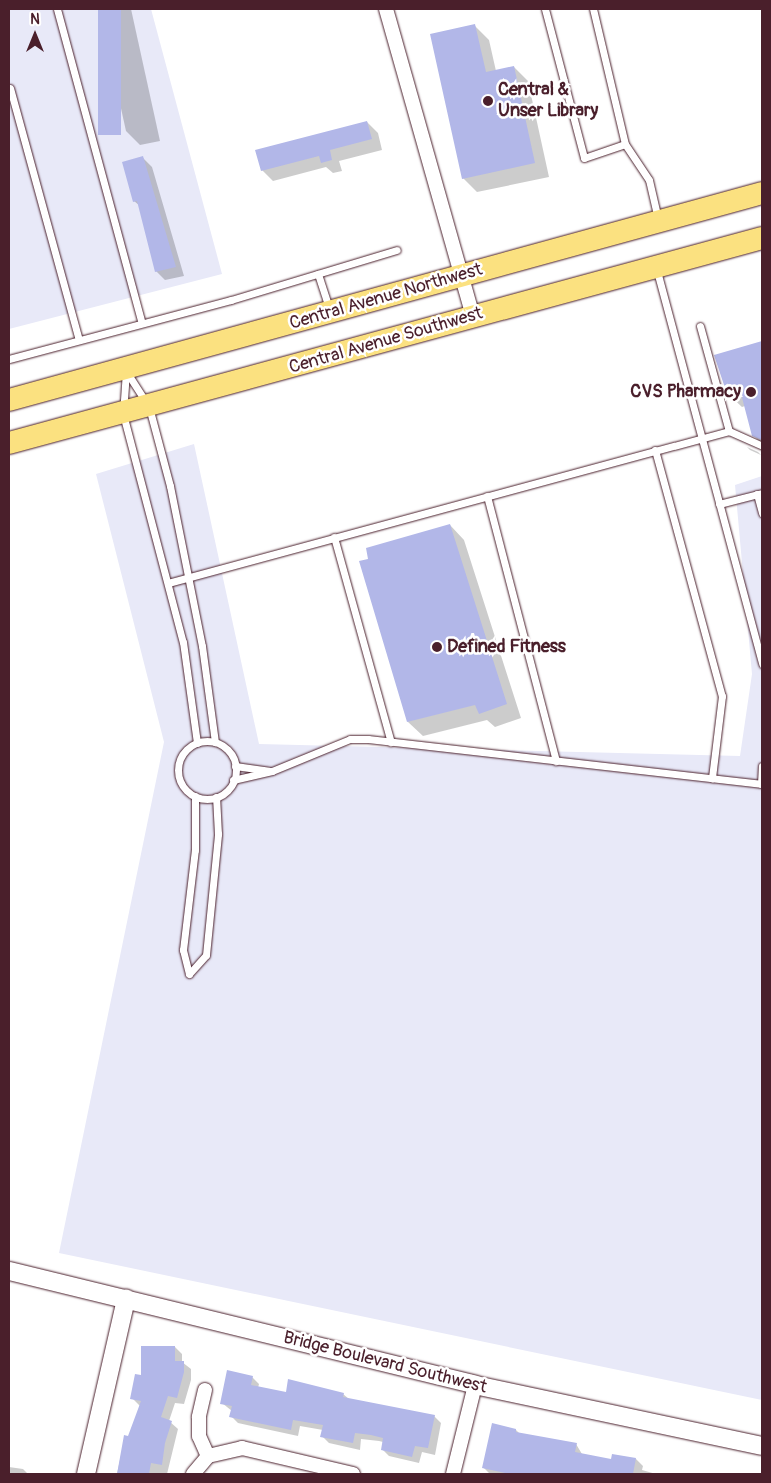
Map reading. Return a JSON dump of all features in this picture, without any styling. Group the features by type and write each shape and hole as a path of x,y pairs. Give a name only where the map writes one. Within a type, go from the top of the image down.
{"main road":[{"name":"Central Avenue Northwest","path":"9,400 126,371 659,220 762,193"},
{"name":"Central Avenue Southwest","path":"9,443 149,408 762,238"}],"street":[{"path":"386,9 464,276 472,317"},
{"name":"Bridge Boulevard Southwest","path":"9,1271 475,1386 762,1446"},
{"path":"86,1474 126,1299"},
{"path":"453,1474 475,1386"},
{"path":"205,1390 199,1417 199,1436 208,1456"},
{"path":"193,1474 208,1456 242,1448 353,1474"}],"lane":[{"path":"57,9 142,323"},
{"path":"545,9 584,158 625,144"},
{"path":"593,9 625,144 649,180 659,220"},
{"path":"10,88 79,340"},
{"path":"9,359 318,274 397,250"},
{"path":"656,267 760,650 762,664"},
{"path":"318,274 331,313"},
{"path":"700,326 729,430"},
{"path":"126,371 149,408 189,577 202,646 215,742"},
{"path":"126,371 123,414 183,642 197,742"},
{"path":"168,583 729,430 762,446"},
{"path":"654,450 722,696 712,778"},
{"path":"719,504 760,493 762,513"},
{"path":"487,496 556,761"},
{"path":"334,538 391,742"},
{"path":"233,780 272,771 350,739 762,784 762,766"},
{"path":"197,742 215,742 229,751 235,766 233,780 223,793 216,797 196,796 187,791 178,774 182,755 197,742"},
{"path":"235,766 272,771"},
{"path":"196,796 195,850 183,950 189,974 206,955 218,834 216,797"}],"shaded area":[{"path":"9,9 151,9 222,274 9,329"},
{"path":"194,444 259,744 740,756 752,674 735,485 762,476 762,1400 59,1253 164,742 96,474"}],"building":[{"path":"98,9 121,9 121,135 98,135"},
{"path":"475,24 486,72 514,66 535,163 462,179 430,34"},
{"path":"367,121 372,139 330,150 332,160 321,163 319,156 261,171 255,150"},
{"path":"143,156 176,267 155,272 137,201 133,202 122,162"},
{"name":"CVS Pharmacy","path":"762,341 762,440 752,436 740,390 727,394 714,355"},
{"name":"Defined Fitness","path":"450,524 507,704 479,714 475,705 407,722 359,561 368,559 366,548"},
{"path":"141,1346 175,1346 175,1361 184,1361 184,1372 177,1398 168,1396 161,1417 172,1421 165,1443 162,1465 151,1463 149,1474 117,1474 124,1435 128,1436 141,1401 130,1399 135,1374 141,1375"},
{"path":"227,1370 253,1376 251,1385 286,1392 288,1379 344,1393 343,1397 435,1415 428,1448 415,1446 412,1457 381,1450 383,1438 371,1435 355,1433 353,1443 320,1437 323,1425 293,1420 291,1430 229,1417 232,1406 220,1404"},
{"path":"492,1423 516,1429 516,1432 577,1443 575,1452 611,1459 612,1454 636,1458 633,1474 510,1474 482,1468"}],"place":[{"name":"Central & Unser Library","path":"488,101"},
{"name":"CVS Pharmacy","path":"751,392"},
{"name":"Defined Fitness","path":"437,647"}]}
